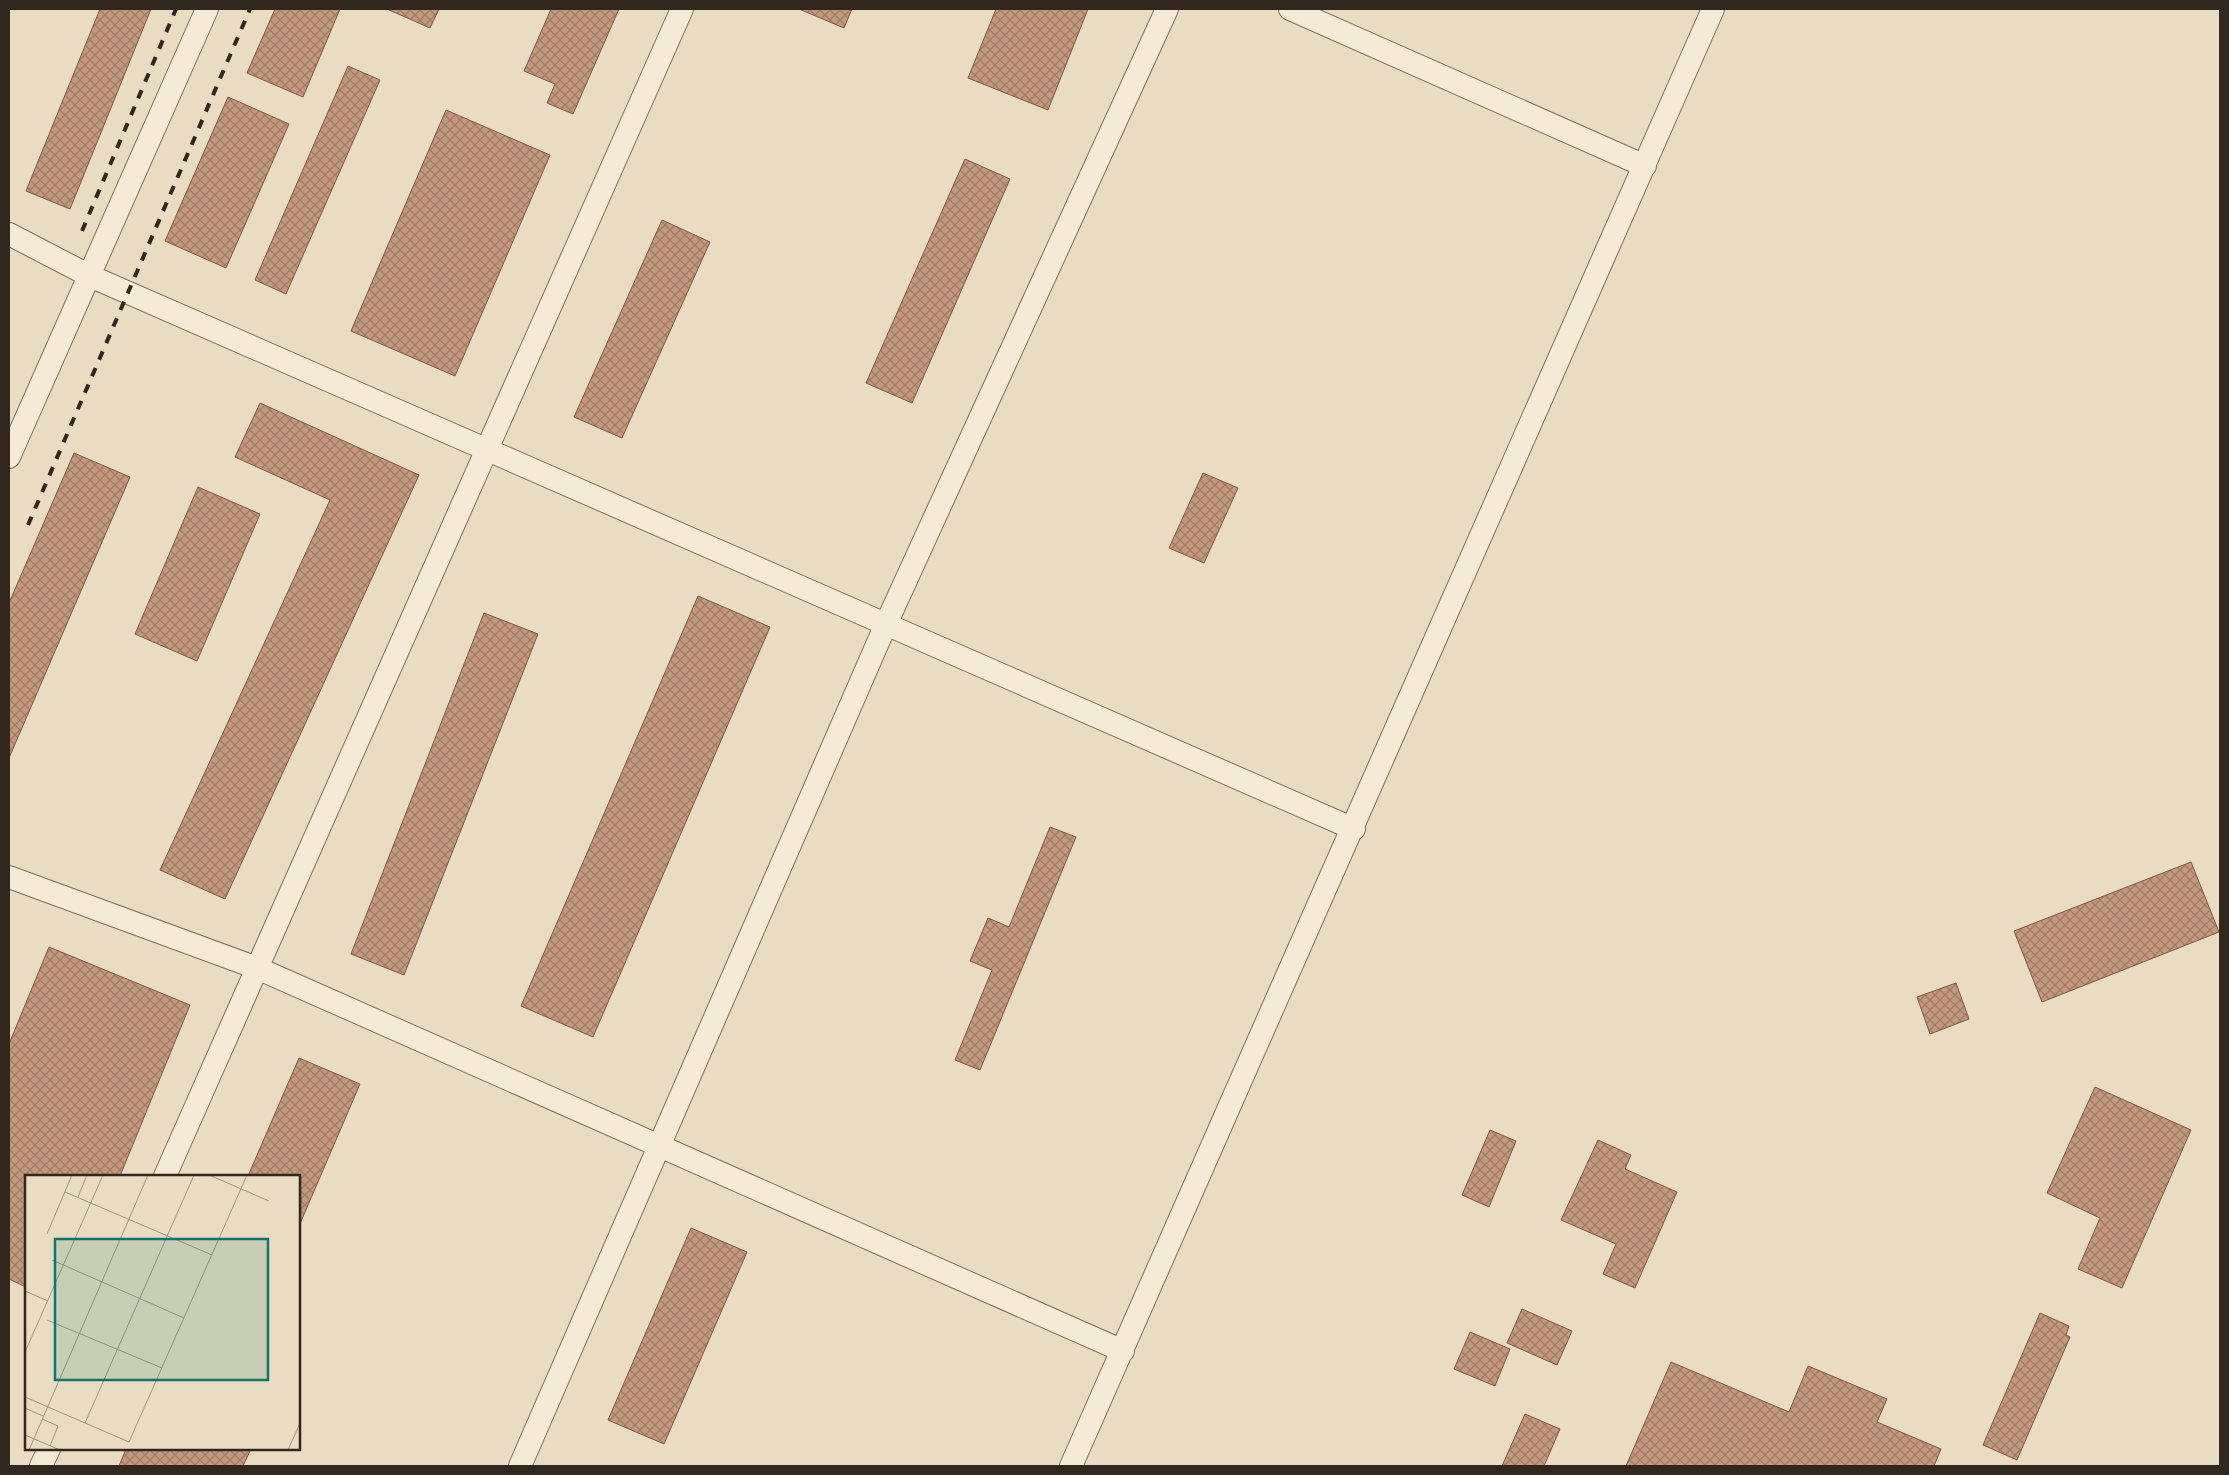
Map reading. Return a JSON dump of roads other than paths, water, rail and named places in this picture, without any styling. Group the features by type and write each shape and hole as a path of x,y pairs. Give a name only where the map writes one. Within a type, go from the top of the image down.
{"lane":[{"path":"9,457 206,9"},
{"path":"165,1175 682,9"},
{"path":"520,1466 886,624 1167,9"},
{"path":"1290,9 1645,166"},
{"path":"1071,1466 1354,829 1713,9"},
{"path":"9,234 90,276 1354,829"},
{"path":"9,877 257,968 1123,1351"},
{"path":"41,1466 49,1450"}],"railway":[{"path":"82,231 176,9"},
{"path":"28,525 250,9"}]}
